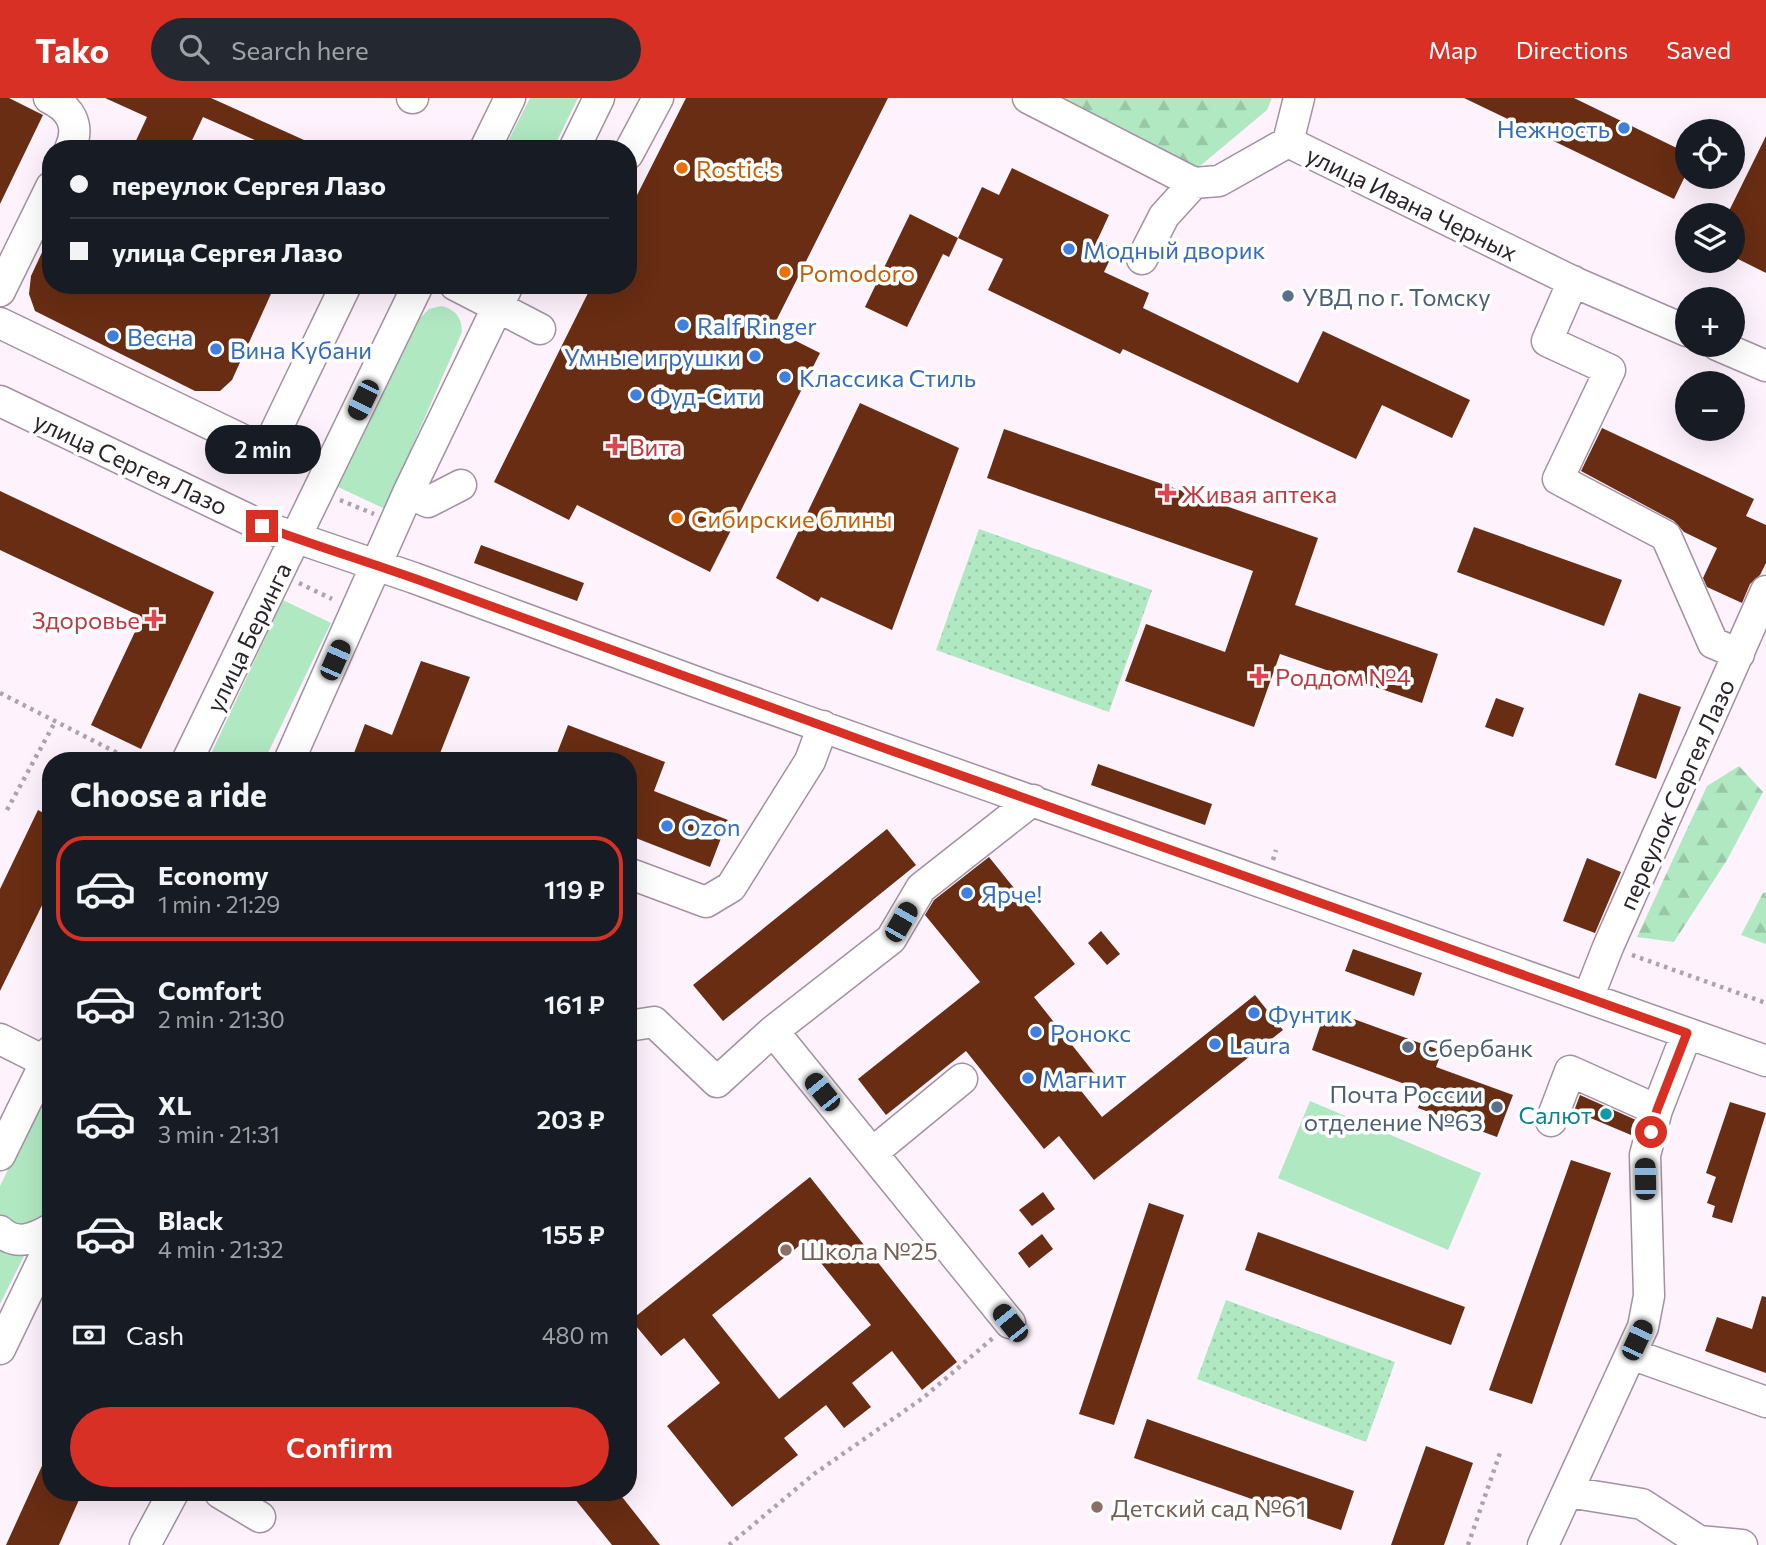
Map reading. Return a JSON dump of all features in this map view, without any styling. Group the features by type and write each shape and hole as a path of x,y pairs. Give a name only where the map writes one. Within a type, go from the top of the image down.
{"street":[{"path":"49,98 68,110 75,128 72,140"},
{"path":"489,140 510,98"},
{"path":"578,140 599,98"},
{"path":"636,140 658,98"},
{"path":"1028,98 1194,183 1164,216 1142,259"},
{"path":"1289,142 1299,98"},
{"name":"улица Ивана Черных","path":"1194,183 1219,181 1289,142 1573,281 1675,326"},
{"path":"0,291 42,205"},
{"path":"1573,281 1547,341 1610,370 1558,479 1666,536 1713,643 1739,654"},
{"path":"0,323 266,451 342,294"},
{"name":"улица Беринга","path":"191,752 414,294"},
{"path":"293,752 408,493 503,296 540,329"},
{"path":"1745,357 1766,366"},
{"name":"улица Сергея Лазо","path":"0,401 262,526 1766,1061"},
{"path":"408,493 428,502 461,485"},
{"name":"переулок Сергея Лазо","path":"1588,998 1608,947 1766,591"},
{"path":"637,876 706,902 731,887 810,761 823,726"},
{"path":"637,1025 654,1022 717,1082 773,1031 891,939 920,888 1033,800"},
{"path":"773,1031 1010,1323"},
{"path":"1543,1545 1643,1327 1649,1296 1645,1155 1657,1110 1687,1033"},
{"path":"0,1039 42,1054"},
{"path":"0,1155 42,1068"},
{"path":"1551,1121 1570,1071 1657,1110"},
{"path":"872,1153 962,1079"},
{"path":"0,1231 6,1237 23,1241 42,1234"},
{"path":"0,1349 42,1262"},
{"path":"1631,1354 1766,1402"},
{"path":"1568,1492 1642,1504 1699,1541 1742,1545"},
{"path":"145,1545 169,1501"},
{"path":"233,1501 260,1517"}],"path":[{"path":"333,497 378,516"},
{"path":"292,580 332,598"},
{"path":"0,693 114,752"},
{"path":"7,810 55,722"},
{"path":"1608,947 1766,1003"},
{"path":"729,1545 814,1474 923,1398 1010,1323"},
{"path":"1468,1545 1500,1450"}],"green space":[{"path":"530,98 578,98 557,140 509,140"},
{"path":"1053,98 1272,98 1267,110 1194,171"},
{"path":"442,306 457,315 462,332 385,509 338,487 420,318 429,309"},
{"path":"979,529 1152,590 1109,712 936,650"},
{"path":"283,600 331,623 268,752 212,752"},
{"path":"1739,766 1763,792 1727,860 1674,942 1637,937 1707,786"},
{"path":"1766,892 1766,944 1741,935"},
{"path":"42,1100 41,1220 22,1228 0,1218 0,1186"},
{"path":"1310,1101 1481,1173 1448,1250 1278,1178"},
{"path":"0,1243 25,1254 0,1304"},
{"path":"1226,1300 1395,1362 1366,1442 1197,1379"}],"building":[{"path":"0,98 9,98 43,115 0,204"},
{"path":"105,98 211,98 304,140 255,140 203,117 192,140 136,140 147,117"},
{"path":"686,98 888,98 772,329 820,353 710,572 577,505 569,520 494,482 588,294 637,294 637,195"},
{"path":"1464,98 1574,98 1675,147 1675,189 1679,189 1674,199"},
{"path":"1766,136 1766,273 1745,262 1745,203 1733,203 1740,189 1745,189 1745,179"},
{"path":"1012,168 1109,215 1097,241 1115,249 1104,272 1149,293 1143,308 1298,383 1323,331 1470,400 1452,438 1382,405 1356,459 1123,349 1120,354 988,290 1003,259 958,238 982,187 999,195"},
{"path":"910,214 958,238 949,257 943,254 907,327 865,307"},
{"name":"Весна","path":"42,252 42,294 271,294 232,380 220,391 195,391 35,311 29,294 31,276"},
{"path":"860,403 959,448 892,630 821,597 818,602 776,578"},
{"path":"1602,428 1754,499 1746,516 1766,525 1766,563 1760,575 1750,584 1742,603 1707,587 1703,578 1717,548 1684,532 1674,521 1581,471"},
{"path":"1004,429 1318,538 1295,605 1438,654 1422,703 1280,654 1254,727 1125,681 1146,624 1225,652 1253,571 987,478"},
{"path":"0,491 214,592 141,749 91,725 142,617 0,550"},
{"path":"1474,527 1622,580 1604,626 1457,572"},
{"path":"481,545 584,583 577,601 474,563"},
{"path":"421,661 470,677 441,752 354,752 365,724 392,735"},
{"path":"1639,693 1681,707 1656,779 1615,765"},
{"path":"1496,698 1524,708 1513,737 1485,727"},
{"path":"568,725 665,762 654,791 728,820 710,867 637,839 637,752 558,752"},
{"path":"1098,764 1212,804 1205,825 1091,785"},
{"path":"38,810 42,812 42,905 0,991 0,889"},
{"path":"887,829 916,865 723,1021 693,985"},
{"path":"989,857 1075,964 1034,997 1095,1074 1078,1087 1102,1117 1255,995 1283,1030 1094,1180 1059,1136 1044,1149 966,1051 886,1115 858,1079 980,982 925,915 934,900"},
{"path":"1587,858 1621,872 1595,933 1563,921"},
{"path":"1101,931 1120,954 1107,965 1088,943"},
{"path":"1353,949 1422,973 1414,996 1345,971"},
{"path":"1326,1009 1442,1051 1436,1067 1513,1095 1497,1137 1418,1108 1424,1091 1312,1050"},
{"name":"Салют","path":"1580,1095 1636,1120 1631,1135 1574,1111"},
{"path":"1730,1102 1766,1113 1732,1223 1712,1217 1715,1206 1707,1203 1716,1177 1706,1173"},
{"path":"1571,1160 1611,1173 1532,1404 1489,1390"},
{"path":"810,1177 957,1362 922,1390 892,1351 852,1383 871,1407 844,1428 826,1405 784,1438 798,1455 732,1507 667,1426 720,1383 684,1338 661,1356 637,1327 637,1315","holes":["804,1242 871,1325 779,1399 712,1315"]},
{"path":"1043,1192 1055,1209 1032,1226 1019,1210"},
{"path":"1149,1203 1184,1215 1114,1425 1079,1414"},
{"path":"1258,1232 1465,1307 1451,1345 1245,1270"},
{"path":"1042,1234 1053,1249 1029,1268 1018,1253"},
{"path":"1762,1296 1766,1297 1766,1373 1705,1351 1717,1317 1752,1329"},
{"path":"1147,1419 1354,1491 1341,1530 1134,1458"},
{"path":"1426,1446 1473,1463 1444,1545 1391,1545"},
{"path":"42,1466 42,1501 78,1501 59,1545 6,1545"},
{"path":"576,1501 625,1501 660,1545 612,1545"}],"place":[{"name":"Нежность","path":"1624,128"},
{"name":"Rostic's","path":"682,168"},
{"name":"Модный дворик","path":"1069,249"},
{"name":"Pomodoro","path":"785,272"},
{"name":"УВД по г. Томску","path":"1288,296"},
{"name":"Ralf Ringer","path":"683,325"},
{"name":"Весна","path":"113,336"},
{"name":"Вина Кубани","path":"216,349"},
{"name":"Умные игрушки","path":"755,356"},
{"name":"Классика Стиль","path":"785,377"},
{"name":"Фуд-Сити","path":"636,395"},
{"name":"Вита","path":"615,446"},
{"name":"Живая аптека","path":"1167,493"},
{"name":"Сибирские блины","path":"677,518"},
{"name":"Здоровье","path":"154,619"},
{"name":"Роддом №4","path":"1259,676"},
{"name":"Ozon","path":"667,826"},
{"name":"Ярче!","path":"967,893"},
{"name":"Фунтик","path":"1254,1013"},
{"name":"Ронокс","path":"1036,1032"},
{"name":"Laura","path":"1215,1044"},
{"name":"Сбербанк","path":"1408,1047"},
{"name":"Магнит","path":"1028,1078"},
{"name":"Почта России отделение №63","path":"1497,1107"},
{"name":"Салют","path":"1606,1114"},
{"name":"Школа №25","path":"786,1250"},
{"name":"Детский сад №61","path":"1097,1507"}],"route":[{"path":"262,526 1687,1033 1651,1132"}]}
